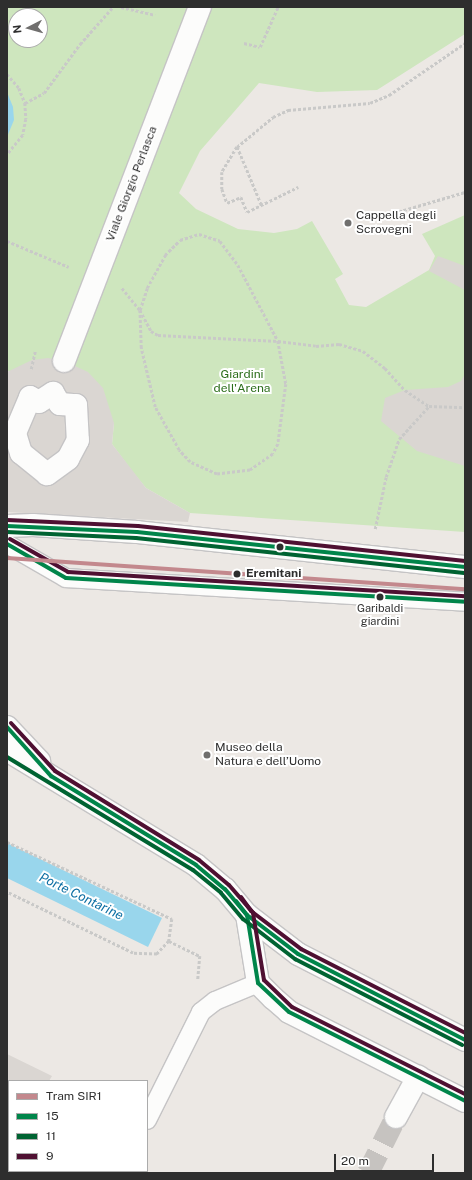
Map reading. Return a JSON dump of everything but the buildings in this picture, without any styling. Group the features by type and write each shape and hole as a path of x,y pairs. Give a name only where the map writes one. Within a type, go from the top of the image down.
{"street":[{"name":"Viale Giorgio Perlasca","path":"64,360 200,7"},
{"path":"7,526 33,524 137,532 465,567"},
{"path":"7,727 51,776"},
{"path":"7,750 196,865 225,889 247,915 298,954 465,1040"},
{"path":"247,915 258,983 289,1012 465,1101"},
{"path":"396,1117 418,1077"}],"lane":[{"path":"7,544 66,578 465,602"},
{"path":"148,1118 201,1012 215,1001 258,983"}],"path":[{"path":"25,103 44,93 80,44 113,7"},
{"path":"121,7 155,15"},
{"path":"244,43 260,47 278,7"},
{"path":"298,187 246,212 240,197 227,203 222,189 222,172 237,147 273,117 288,110 370,103 389,95 465,43"},
{"path":"7,74 19,88 25,103 23,135 7,155"},
{"path":"237,147 261,205"},
{"path":"394,213 465,192"},
{"path":"199,234 220,241 238,265 278,341 286,384 278,444 272,454 250,470 232,473 217,474 190,462 172,441 155,408 140,348 140,310 147,288 165,255 180,240 199,234"},
{"path":"158,334 278,341 316,346 339,344 363,351 385,368 405,390 429,406 465,408"},
{"path":"374,532 386,476 399,439 429,406"},
{"path":"7,842 172,919 169,941 157,954 133,953 7,892"},
{"path":"169,941 200,956"}],"green space":[{"name":"Giardini dell'Arena","path":"7,7 465,7 465,34 377,90 317,92 259,83 200,151 179,193 196,209 238,229 274,233 297,229 312,221 343,274 335,279 349,305 366,307 429,270 435,256 422,234 465,215 465,532 190,513 146,488 112,444 114,423 9,371 7,372"}],"shaded area":[{"path":"438,256 465,266 465,290 429,271"},
{"path":"48,358 64,361 88,372 103,388 114,423 112,444 146,488 190,513 188,522 7,512 7,372 32,360"},
{"path":"465,374 465,466 417,451 381,421 385,398 405,390 448,387 461,381"},
{"path":"7,1054 52,1076 50,1080 8,1080 7,1165"}],"water":[{"path":"7,92 13,107 14,120 7,137"},
{"name":"Porte Contarine","path":"7,843 162,918 148,947 7,878"}],"tunnel":[{"path":"368,1173 396,1117"}],"tram line":[{"name":"SIR1","path":"7,558 465,589"}],"transit line":[{"name":"9","path":"7,520 138,526 465,561"},
{"name":"15","path":"7,526 137,532 465,567"},
{"name":"11","path":"7,532 136,538 464,573"},
{"name":"9","path":"10,539 68,572 465,596"},
{"name":"15","path":"7,544 66,578 465,602"},
{"name":"9","path":"11,723 55,771 199,860 229,885 253,913 264,980 292,1007 465,1094"},
{"name":"15","path":"7,727 51,776 196,865 225,889 247,915 258,983 289,1012 465,1101"},
{"name":"11","path":"7,757 193,870 221,893 243,919 295,959 462,1045"},
{"name":"9","path":"241,897 251,911 301,949 465,1033"},
{"name":"15","path":"236,901 247,915 298,954 465,1040"}],"place":[{"name":"Cappella degli Scrovegni","path":"348,223"},
{"name":"Eremitani","path":"237,574"},
{"name":"Garibaldi giardini","path":"380,597"},
{"name":"Museo della Natura e dell’Uomo","path":"207,755"}]}
